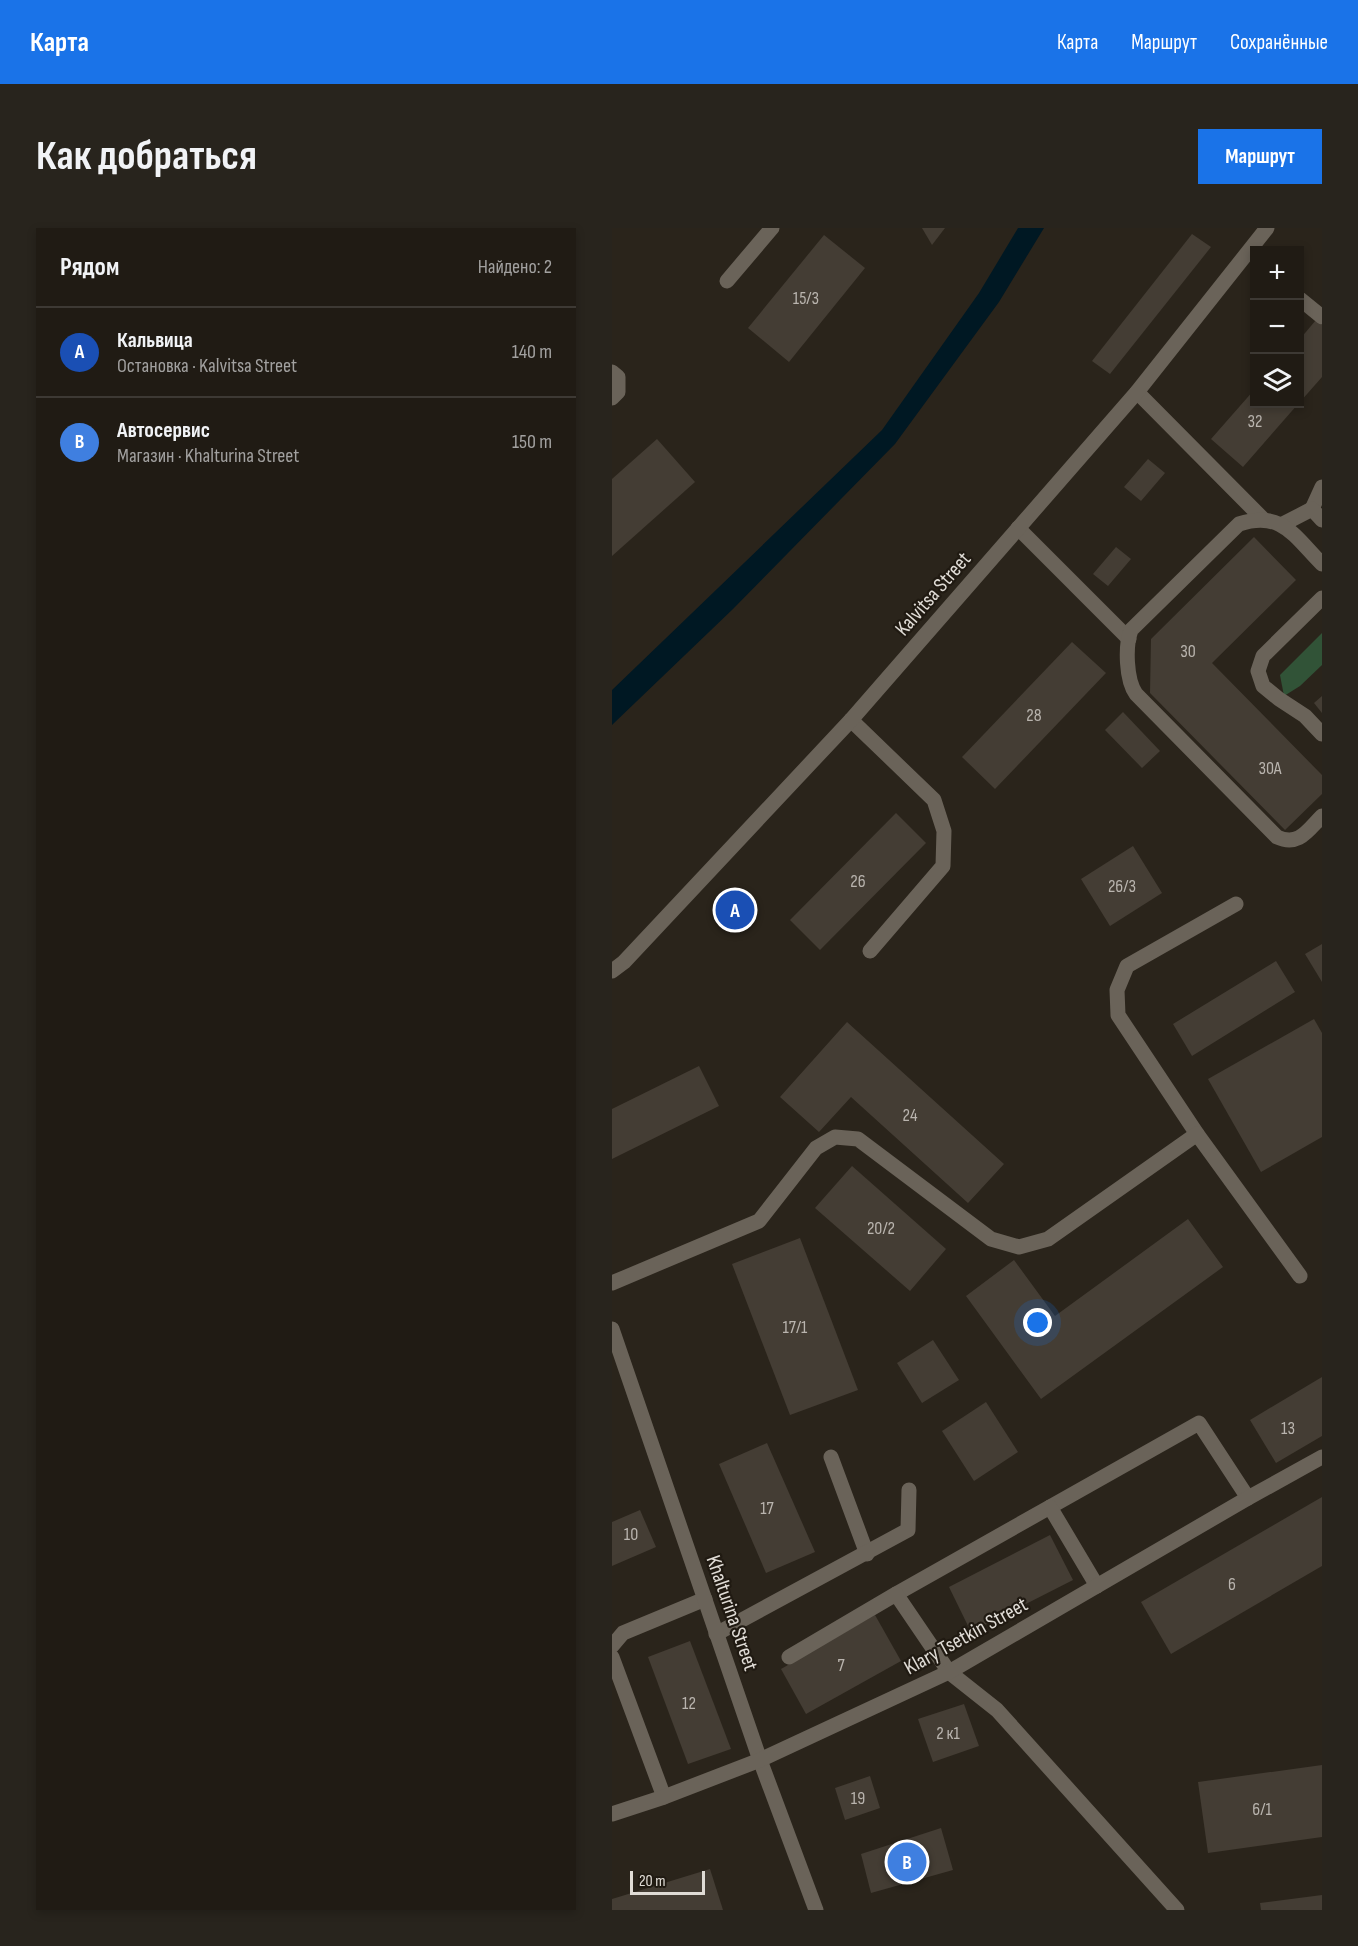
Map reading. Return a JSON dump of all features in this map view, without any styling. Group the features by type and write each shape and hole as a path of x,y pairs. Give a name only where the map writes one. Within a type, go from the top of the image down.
{"street":[{"path":"727,281 772,228"},
{"name":"Kalvitsa Street","path":"1257,246 1267,228"},
{"name":"Kalvitsa Street","path":"612,971 624,962 851,720 1250,259"},
{"path":"1300,300 1322,317"},
{"path":"612,372 618,377 618,392 612,398"},
{"path":"1137,392 1263,519"},
{"path":"1282,524 1317,514 1322,487"},
{"path":"1322,564 1282,524 1263,519 1239,524 1132,628 1129,639 1129,682 1136,694 1277,837 1287,841 1295,840 1322,816"},
{"path":"1018,528 1129,639"},
{"path":"1322,598 1263,656 1258,671 1263,686 1305,716 1322,734"},
{"path":"851,720 934,800 944,831 943,866 870,951"},
{"path":"1236,904 1127,966 1117,990 1118,1015 1197,1134 1299,1276"},
{"path":"612,1284 759,1221 816,1148 835,1137 858,1139 991,1239 1019,1247 1048,1239 1197,1134"},
{"name":"Khalturina Street","path":"612,1329 760,1760 816,1910"},
{"path":"789,1657 1199,1423 1248,1498"},
{"path":"831,1457 867,1554"},
{"name":"Klary Tsetkin Street","path":"612,1814 664,1797 760,1760 949,1672 1322,1457"},
{"path":"716,1634 908,1530 909,1490"},
{"path":"1050,1508 1097,1586"},
{"path":"896,1594 949,1672 997,1710 1177,1910"},
{"path":"612,1646 623,1633 705,1599"},
{"path":"612,1657 664,1797"}],"green space":[{"path":"1322,633 1322,665 1300,686 1284,696 1280,675"}],"water":[{"path":"1018,228 1044,228 999,302 895,444 733,609 612,725 612,690 882,430 979,293"}],"building":[{"path":"922,228 945,228 932,245"},
{"path":"1192,234 1211,247 1110,374 1092,361"},
{"path":"824,235 865,268 789,362 748,328"},
{"path":"1316,320 1322,325 1322,377 1304,397 1304,354 1304,334"},
{"path":"1250,395 1250,408 1295,408 1243,467 1211,439"},
{"path":"657,439 695,482 612,556 612,479"},
{"path":"1148,459 1165,473 1141,501 1124,487"},
{"path":"1254,537 1296,580 1212,663 1322,775 1322,794 1285,830 1150,693 1151,639"},
{"path":"1116,547 1131,559 1108,586 1093,574"},
{"path":"1072,642 1106,673 995,789 962,757"},
{"path":"1322,696 1322,713 1314,703"},
{"path":"1123,712 1160,751 1142,768 1105,730"},
{"path":"896,813 926,843 820,950 790,920"},
{"path":"1133,846 1162,893 1110,926 1081,879"},
{"path":"1322,944 1322,982 1305,954"},
{"path":"1276,961 1295,992 1192,1056 1173,1024"},
{"path":"1314,1019 1322,1033 1322,1137 1261,1172 1208,1079"},
{"path":"847,1022 1004,1164 968,1203 851,1097 819,1132 780,1097"},
{"path":"699,1066 719,1106 612,1159 612,1109"},
{"path":"852,1166 946,1249 910,1291 815,1208"},
{"path":"1188,1219 1223,1267 1041,1399 966,1296 1014,1260 1055,1316"},
{"path":"800,1238 858,1390 790,1415 732,1264"},
{"path":"933,1340 959,1380 922,1403 897,1363"},
{"path":"1322,1377 1322,1436 1276,1463 1250,1420"},
{"path":"986,1402 1018,1452 974,1481 942,1431"},
{"path":"767,1443 815,1552 766,1573 719,1464"},
{"path":"1322,1497 1322,1566 1171,1654 1141,1602"},
{"path":"640,1510 656,1547 612,1566 612,1522"},
{"path":"1050,1535 1073,1580 971,1632 949,1587"},
{"path":"875,1615 901,1661 806,1714 781,1669"},
{"path":"690,1641 731,1749 688,1764 648,1657"},
{"path":"964,1704 979,1746 933,1762 918,1719"},
{"path":"1322,1765 1322,1837 1208,1853 1198,1782"},
{"path":"870,1776 880,1808 845,1820 835,1788"},
{"path":"941,1828 953,1870 871,1893 861,1854"},
{"path":"710,1869 723,1910 612,1910 612,1899"},
{"path":"1322,1895 1322,1910 1261,1910 1260,1903"}],"place":[{"name":"Кальвица","path":"735,910"},
{"name":"Автосервис","path":"907,1862"}]}
